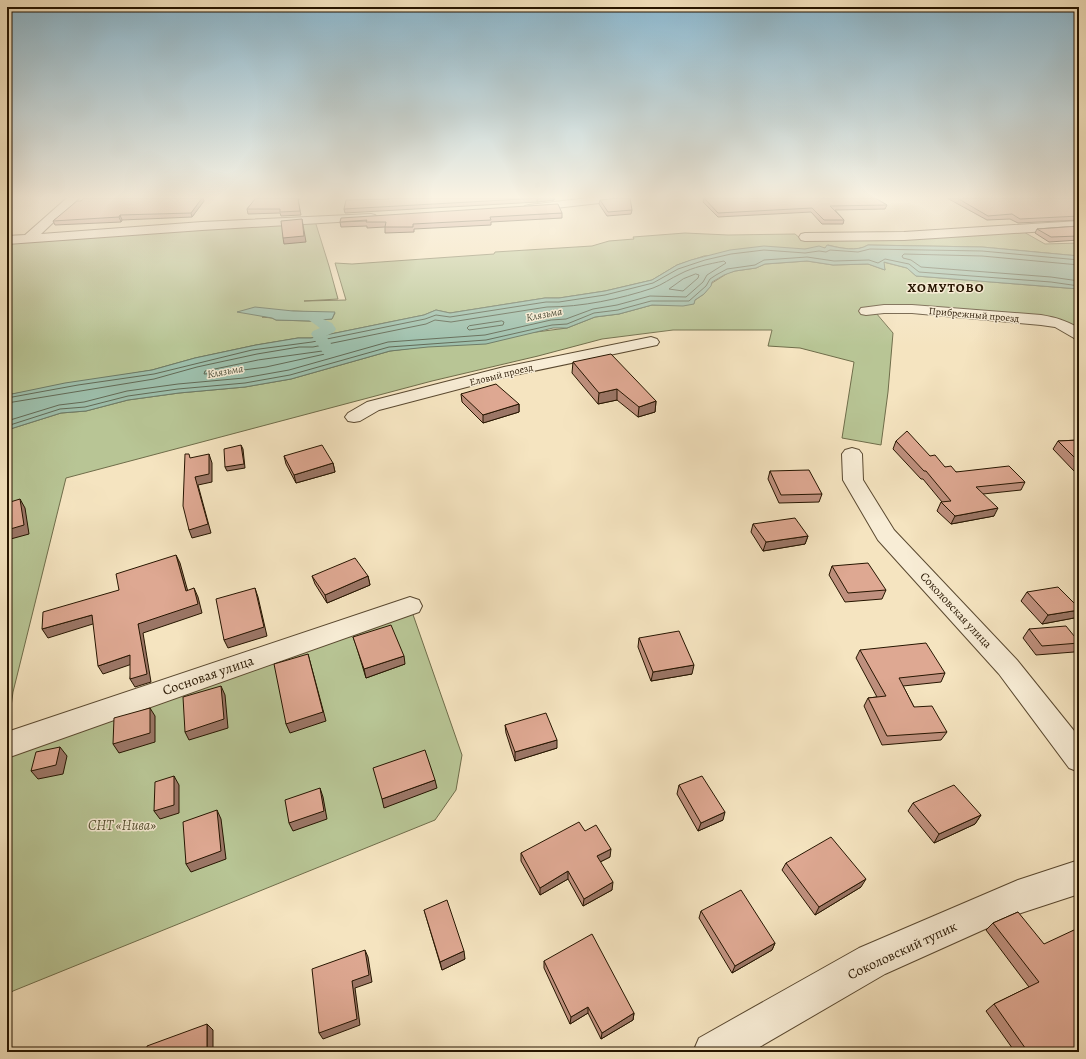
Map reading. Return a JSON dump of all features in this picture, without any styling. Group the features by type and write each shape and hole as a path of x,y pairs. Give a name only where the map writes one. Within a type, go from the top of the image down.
{"street":[{"name":"Прибрежный проезд","path":"866,311 884,309 912,310 1041,320 1059,323 1079,335"},
{"name":"Еловый проезд","path":"354,417 373,406 504,372 651,342"},
{"name":"Соколовская улица","path":"852,454 853,480 886,535 1008,667 1079,759"},
{"name":"Сосновая улица","path":"7,745 288,646 410,606"},
{"name":"Соколовский тупик","path":"713,1052 872,961 1018,897 1079,877"}],"green space":[{"path":"7,247 323,247 338,299 304,301 346,300 335,263 352,264 569,247 826,247 704,256 677,265 652,280 605,291 559,298 545,298 450,313 436,310 424,315 311,338 298,338 256,345 195,358 152,370 7,395","holes":["293,311 335,313 332,319 310,321 276,320 262,317"]},
{"path":"840,247 862,247 854,249"},
{"path":"987,247 1079,247 1079,256"},
{"path":"807,261 833,265 868,264 885,270 883,262 907,268 916,276 1079,289 1079,340 1052,324 897,312 876,313 893,333 888,392 881,445 842,438 854,362 800,348 768,346 772,330 673,330 602,339 432,381 66,478 13,692 7,737 7,430 61,413 86,411 128,400 179,393 245,387 291,379 390,351 567,328 595,317 619,314 652,305 666,305 695,300 704,294 712,283 728,273 735,271 756,268 765,264"},
{"name":"СНТ «Нива»","path":"410,606 462,755 456,790 435,820 13,991 7,996 7,745"}],"water":[{"name":"Клязьма","path":"752,247 987,247 1079,256 1079,289 916,276 907,268 884,262 885,270 868,264 833,265 807,261 765,264 756,268 735,271 724,275 712,282 711,286 704,294 695,300 694,304 683,306 652,305 619,314 595,317 567,328 553,328 486,344 428,347 390,351 291,379 245,387 179,393 128,400 86,411 61,413 7,430 7,395 65,383 152,370 195,358 256,345 298,338 311,338 424,315 436,310 450,313 545,298 559,298 605,291 652,280 677,265 730,250"},
{"path":"255,307 293,311 335,312 332,319 310,321 276,320 237,312"}],"building":[{"path":"611,354 656,401 639,407 617,389 599,393 573,362"},
{"path":"496,384 519,404 483,415 461,394"},
{"path":"907,431 930,456 935,455 945,467 951,466 956,472 1009,466 1025,482 976,487 998,508 955,516 941,502 951,501 926,471 924,471 896,441"},
{"path":"1079,440 1079,462 1058,441"},
{"path":"241,445 244,464 225,467 224,449"},
{"path":"322,445 333,463 294,475 284,456"},
{"path":"185,454 189,454 190,458 209,454 209,474 195,477 208,524 189,530 183,506"},
{"path":"809,470 822,494 781,495 770,471"},
{"path":"20,499 24,525 7,530 7,503"},
{"path":"795,518 808,536 766,542 753,524"},
{"path":"176,555 186,591 194,588 198,604 138,624 147,674 130,679 130,655 98,666 92,615 42,629 43,612 119,590 116,574"},
{"path":"355,558 368,576 325,595 312,576"},
{"path":"868,563 886,590 848,593 832,566"},
{"path":"1058,587 1079,608 1079,610 1048,615 1027,592"},
{"path":"255,588 264,627 224,640 216,599"},
{"path":"391,625 404,656 364,669 353,637"},
{"path":"1066,626 1079,643 1042,646 1029,629"},
{"path":"679,631 694,665 653,672 639,638"},
{"path":"926,643 945,673 899,678 914,707 932,706 947,732 887,736 868,698 886,696 860,650"},
{"path":"308,654 323,712 286,724 274,664"},
{"path":"221,686 224,719 185,732 183,697"},
{"path":"150,708 150,733 113,744 114,718"},
{"path":"546,713 557,740 515,752 505,725"},
{"path":"60,747 56,765 31,771 36,752"},
{"path":"425,750 435,780 382,799 373,768"},
{"path":"174,776 174,805 154,811 155,782"},
{"path":"702,776 725,812 701,823 679,785"},
{"path":"954,785 981,815 939,834 913,803"},
{"path":"320,788 324,811 289,823 285,800"},
{"path":"217,810 221,851 186,864 183,822"},
{"path":"579,822 585,831 596,825 611,849 597,856 613,882 584,899 568,871 540,888 521,853"},
{"path":"831,837 866,879 819,907 786,863"},
{"path":"741,890 775,943 735,966 701,911"},
{"path":"447,900 464,951 440,962 424,910"},
{"path":"1018,912 1044,944 1074,930 1079,935 1079,1052 1028,1052 994,1004 1039,982 993,923"},
{"path":"592,934 634,1013 602,1033 588,1007 571,1017 544,961"},
{"path":"365,950 369,975 352,981 357,1019 319,1033 312,969"},
{"path":"207,1024 207,1052 147,1052 147,1046"}],"waterway":[{"path":"316,320 327,326 329,329 318,334 330,353"}],"district":[{"name":"ХОМУТОВО","path":"946,287"}]}
